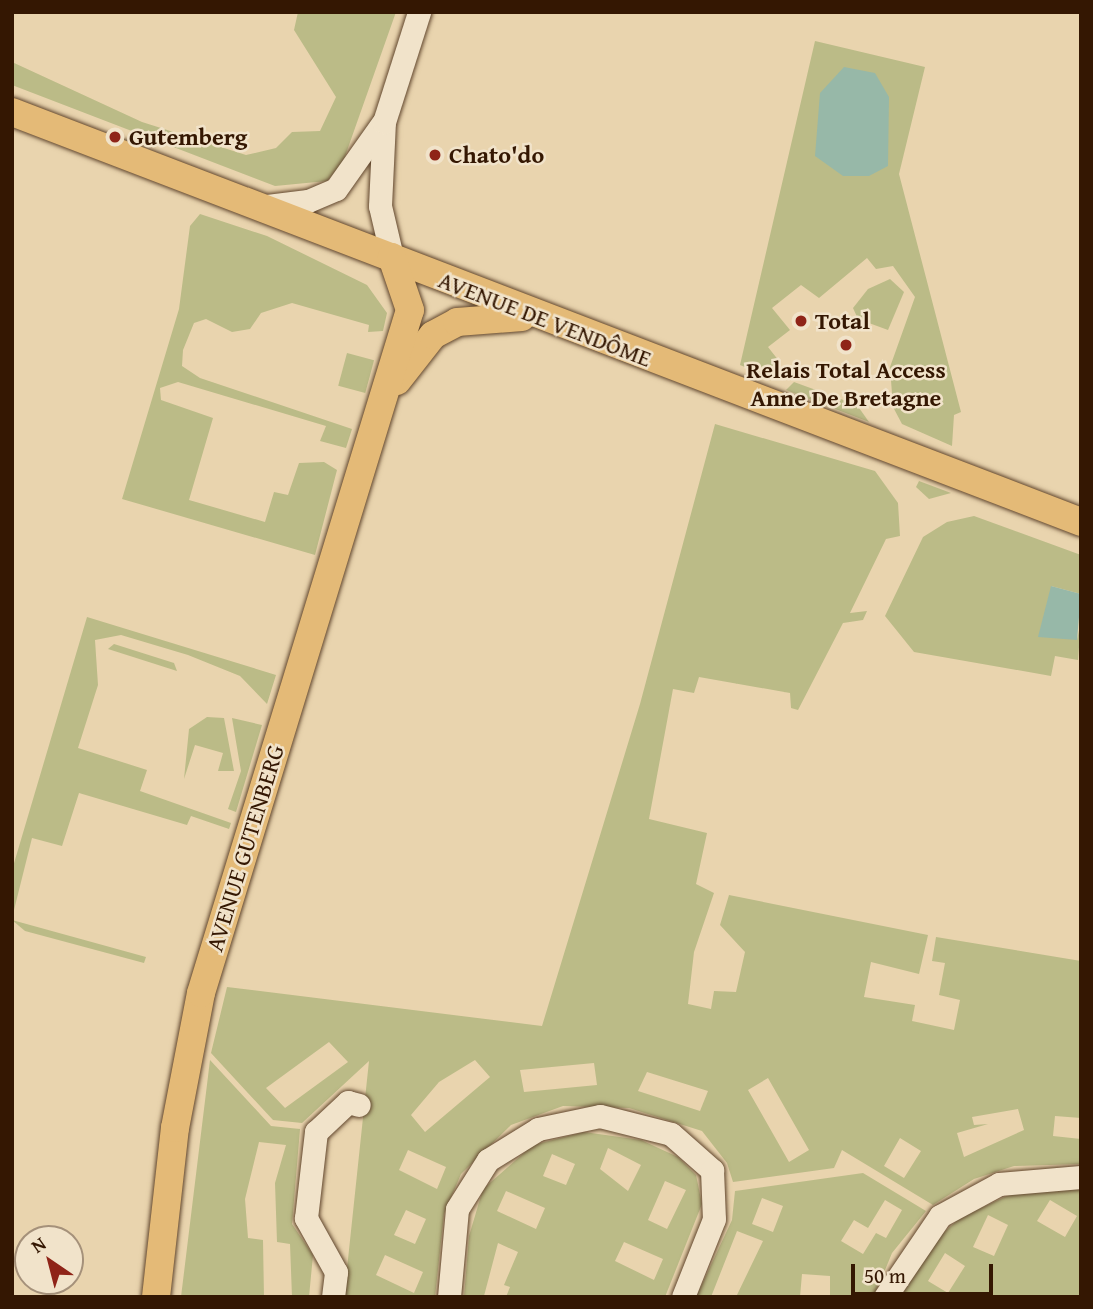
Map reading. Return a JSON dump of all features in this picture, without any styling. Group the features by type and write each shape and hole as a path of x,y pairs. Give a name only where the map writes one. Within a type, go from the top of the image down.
{"main road":[{"name":"AVENUE DE VENDÔME","path":"12,112 392,257 556,323 1081,522"},
{"name":"AVENUE GUTENBERG","path":"156,1297 175,1128 203,986 410,310 392,257"},
{"name":"AVENUE GUTENBERG","path":"379,409 412,355 457,322 529,317 556,323"}],"street":[{"path":"392,257 380,206 384,122 419,12"},
{"path":"259,206 308,201 337,189 384,122"},
{"path":"333,1297 336,1272 306,1218 316,1132 348,1102 359,1105"},
{"path":"449,1297 457,1209 488,1160 538,1129 600,1116 671,1134 712,1170 714,1219 683,1297"},
{"path":"885,1297 940,1216 999,1184 1081,1177"}],"green space":[{"path":"298,12 396,12 343,162 327,181 275,186 12,85 12,62 142,122 246,155 276,148 292,132 320,131 336,97 294,30"},
{"path":"815,41 925,67 899,174 961,412 954,415 952,446 902,424 893,407 890,367 915,297 893,266 876,269 867,258 819,298 801,285 772,308 790,330 768,347 779,361 762,374 740,365"},
{"path":"200,214 267,236 367,285 387,313 383,331 368,332 369,325 292,303 261,313 250,329 232,332 206,319 194,323 183,350 182,366 200,378 352,429 346,448 320,441 326,426 178,382 160,388 161,400 213,418 189,500 265,522 274,492 288,495 299,463 324,462 337,470 315,555 122,499 179,309 190,226"},
{"path":"890,279 904,292 888,330 858,319 853,308 868,289"},
{"path":"347,353 374,360 365,393 338,386"},
{"path":"794,382 857,405 869,422 786,390"},
{"path":"715,424 875,471 898,503 900,536 886,539 850,613 867,611 863,620 843,623 798,710 791,708 790,693 699,677 694,693 673,689 649,819 707,833 696,884 714,893 694,952 688,1004 711,1009 714,991 736,992 745,952 720,925 729,895 928,935 919,974 871,962 864,997 915,1005 912,1021 954,1030 960,1000 939,995 945,963 932,961 936,937 1081,961 1081,1118 1055,1116 1053,1136 1081,1139 1081,1164 1014,1166 974,1179 933,1205 842,1150 834,1168 733,1182 727,1163 702,1131 629,1108 563,1106 511,1125 461,1174 444,1214 435,1297 344,1297 369,1061 302,1123 273,1120 211,1053 227,987 542,1026 640,704","holes":["329,1042 348,1062 285,1108 266,1088","475,1060 490,1077 425,1132 411,1115 439,1082","594,1063 597,1085 524,1092 520,1070","647,1072 708,1091 700,1111 638,1091","768,1078 809,1150 789,1162 748,1090","1018,1109 1024,1130 964,1157 957,1133 988,1124 974,1125 972,1117","900,1138 921,1151 904,1178 884,1166","408,1150 446,1167 437,1189 399,1170","406,1210 426,1219 415,1244 394,1235","385,1255 423,1272 414,1293 376,1275"]},
{"path":"919,481 951,493 929,499 916,487"},
{"path":"974,516 1081,555 1081,594 1051,586 1077,640 1081,621 1078,660 1055,656 1051,676 914,652 885,616 923,537 947,522"},
{"path":"87,617 276,675 267,704 240,676 188,655 121,635 95,640 98,685 78,748 147,770 140,791 231,823 229,829 191,816 187,825 79,793 62,846 32,838 12,918 12,870"},
{"path":"114,644 174,663 177,671 108,649"},
{"path":"207,717 224,718 234,771 218,771 223,753 195,745 184,779 189,729"},
{"path":"232,718 262,725 236,812 228,809 241,771"},
{"path":"12,920 146,957 144,963 25,931"},
{"path":"210,1060 271,1126 300,1129 292,1224 313,1255 309,1297 292,1297 290,1244 277,1242 275,1183 286,1145 259,1142 245,1199 248,1238 263,1240 264,1297 181,1297"},
{"path":"584,1132 641,1140 678,1157 696,1175 702,1204 665,1297 506,1297 510,1287 504,1285 518,1252 498,1243 484,1296 464,1297 469,1236 483,1189 533,1145","holes":["608,1148 641,1165 628,1191 600,1169","552,1154 575,1164 566,1185 543,1176","665,1181 686,1190 667,1229 648,1220","506,1191 545,1208 536,1229 497,1211","624,1242 663,1259 654,1280 615,1261"]},
{"path":"863,1173 926,1211 892,1253 874,1297 830,1297 830,1276 802,1274 800,1297 736,1297 763,1241 737,1231 711,1297 696,1297 732,1220 735,1191","holes":["762,1198 783,1206 773,1232 752,1224","885,1200 902,1210 886,1238 876,1233 863,1254 841,1241 854,1220 868,1228"]},
{"path":"1064,1188 1081,1190 1081,1297 901,1297 932,1243 960,1218 1011,1194","holes":["1050,1200 1077,1216 1065,1237 1037,1221","988,1215 1008,1225 994,1256 973,1247","945,1253 965,1266 948,1293 928,1281"]}],"shaded area":[{"path":"844,67 875,73 889,97 888,166 869,176 843,176 815,156 820,93"},
{"path":"1051,586 1081,594 1077,640 1038,637"}],"place":[{"name":"Gutemberg","path":"115,137"},
{"name":"Chato'do","path":"435,155"},
{"name":"Total","path":"801,321"},
{"name":"Relais Total Access Anne De Bretagne","path":"846,345"}]}
